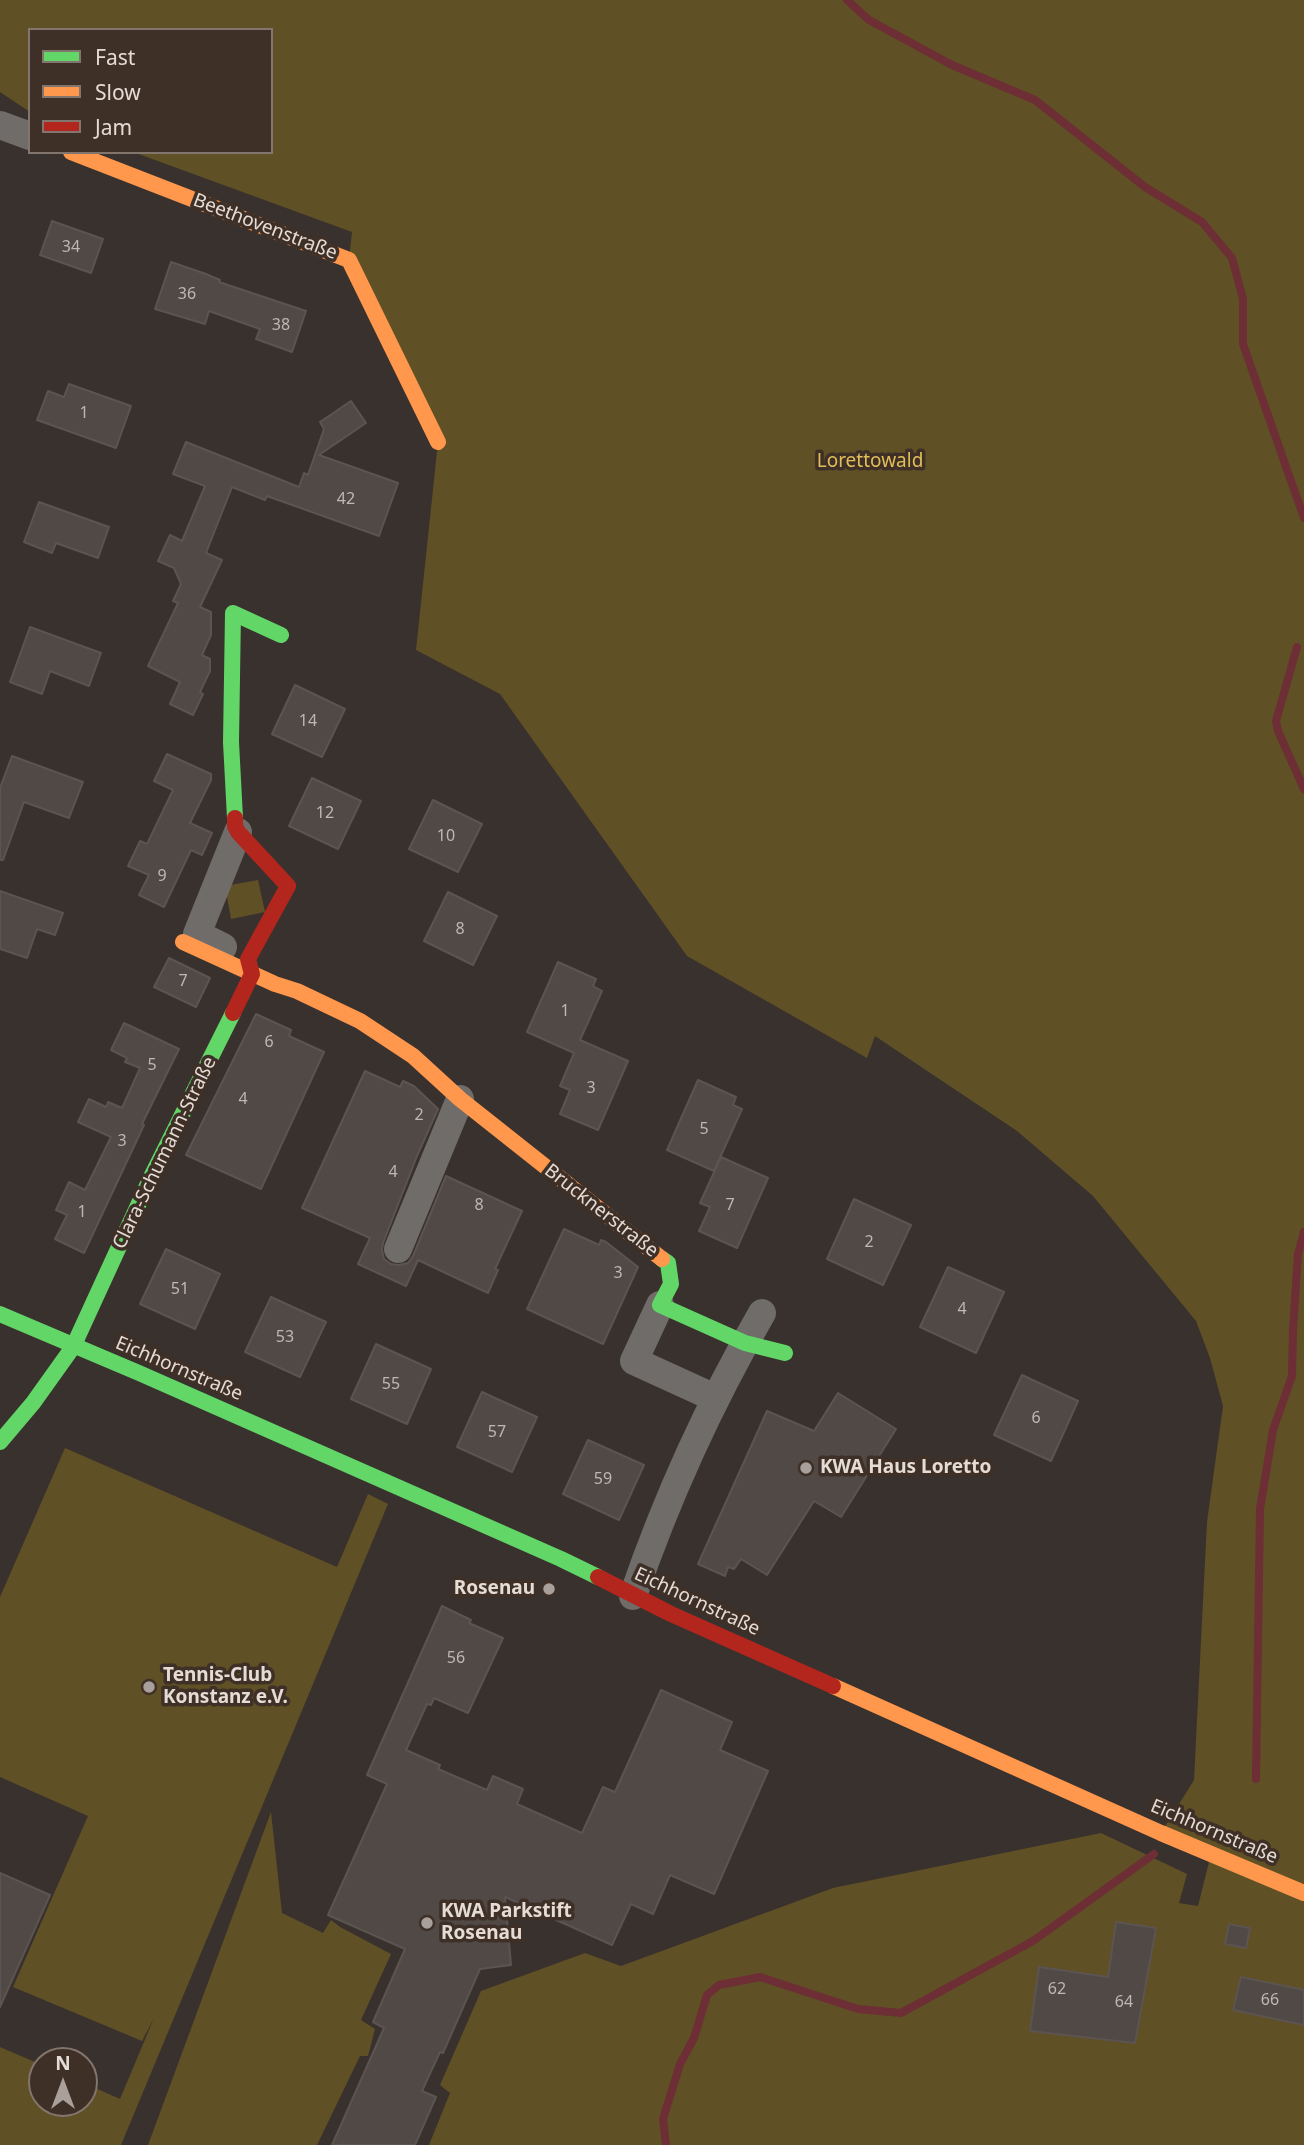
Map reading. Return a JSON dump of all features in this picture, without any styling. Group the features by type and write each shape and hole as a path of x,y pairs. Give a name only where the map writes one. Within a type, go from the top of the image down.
{"street":[{"path":"0,125 28,135"},
{"name":"Beethovenstraße","path":"76,154 349,260 438,442"},
{"path":"250,967 197,934 238,832 235,826 231,742 233,613 281,635"},
{"name":"Clara-Schumann-Straße","path":"73,1347 288,886 238,832"},
{"name":"Brucknerstraße","path":"183,942 250,967 360,1021 413,1056 460,1099 667,1263 671,1284 660,1306"},
{"path":"398,1249 460,1099"},
{"path":"715,1398 634,1361 660,1306 745,1343 785,1353"},
{"name":"Eichhornstraße","path":"0,1314 529,1545 633,1596 1161,1833 1304,1893"},
{"path":"633,1596 686,1458 715,1398 762,1314"},
{"path":"0,1443 73,1347"}],"green space":[{"name":"Lorettowald","path":"0,0 1304,0 1304,2145 429,2145 450,2093 440,2085 481,1991 585,1953 621,1966 833,1888 1101,1833 1187,1874 1179,1903 1198,1906 1211,1854 1161,1833 1194,1780 1207,1522 1223,1406 1210,1358 1196,1321 1093,1196 1017,1131 875,1036 867,1058 687,956 500,694 416,650 438,442 349,260 352,232 138,154 273,154 273,28 28,28 28,111 0,92"},
{"path":"258,880 265,912 231,919 225,886"},
{"name":"Tennis-Club Konstanz e.V.","path":"65,1448 337,1567 368,1494 388,1504 121,2145 0,2145 0,2047 28,2059 28,2117 98,2117 98,2089 120,2099 154,2018 142,2041 13,1987 88,1816 0,1777 0,1597"},
{"path":"271,1812 282,1913 323,1933 331,1920 391,1954 361,2020 375,2029 368,2056 360,2056 317,2145 148,2145"}],"building":[{"path":"52,221 103,239 91,273 40,255"},
{"path":"171,262 206,274 220,280 219,282 306,311 292,352 256,339 260,329 209,311 205,324 155,309"},
{"path":"69,384 131,406 116,448 37,420 48,391 64,397"},
{"path":"351,401 366,423 319,455 398,483 379,536 267,496 265,500 232,487 206,553 222,560 200,607 211,612 211,635 202,655 210,659 210,671 193,715 170,704 180,682 148,666 178,603 173,601 181,584 174,568 158,561 170,535 182,541 205,486 173,474 186,442 299,487 304,473 308,475 324,429 320,422"},
{"path":"39,502 109,527 98,558 56,543 52,553 24,542"},
{"path":"30,627 101,653 89,686 50,671 42,694 10,682"},
{"path":"295,685 345,709 322,757 272,734"},
{"path":"167,754 211,774 211,780 190,823 212,833 202,855 191,850 164,907 139,895 149,875 128,866 140,841 147,844 173,790 154,781"},
{"path":"12,756 83,782 69,818 24,802 3,860 0,860 0,788"},
{"path":"312,778 361,801 338,849 289,826"},
{"path":"433,800 482,824 458,872 409,849"},
{"path":"0,891 63,913 55,935 37,929 27,958 0,949"},
{"path":"448,892 497,916 473,965 424,941"},
{"path":"169,958 210,978 196,1007 154,987"},
{"path":"558,962 596,979 593,986 602,991 580,1040 628,1061 598,1130 560,1114 570,1090 560,1086 574,1053 527,1032"},
{"path":"256,1014 291,1030 289,1036 324,1052 261,1189 186,1155"},
{"path":"124,1023 179,1049 84,1253 55,1239 67,1215 56,1210 69,1182 85,1190 111,1137 78,1122 89,1099 106,1107 108,1102 122,1108 140,1068 125,1062 127,1058 111,1050"},
{"path":"365,1071 400,1087 403,1081 414,1086 438,1109 383,1243 384,1259 391,1264 408,1263 446,1176 522,1211 495,1269 498,1270 488,1293 418,1260 406,1286 358,1264 370,1238 302,1208"},
{"path":"698,1080 736,1097 733,1105 742,1109 714,1171 667,1150"},
{"path":"721,1157 768,1178 737,1248 699,1231 710,1207 700,1203"},
{"path":"854,1199 911,1225 883,1285 827,1259"},
{"path":"564,1229 599,1245 601,1240 606,1242 638,1267 603,1344 527,1309"},
{"path":"166,1249 220,1274 195,1329 140,1304"},
{"path":"948,1267 1004,1292 976,1353 920,1327"},
{"path":"271,1297 326,1322 300,1377 245,1352"},
{"path":"376,1344 431,1369 407,1424 351,1399"},
{"path":"1022,1375 1078,1401 1051,1461 994,1435"},
{"path":"482,1392 537,1417 512,1472 457,1447"},
{"name":"KWA Haus Loretto","path":"838,1393 896,1429 841,1517 814,1501 767,1575 741,1559 734,1569 728,1567 725,1576 698,1564 767,1411 814,1431"},
{"path":"588,1440 644,1465 619,1520 563,1494"},
{"name":"KWA Parkstift Rosenau","path":"442,1606 471,1620 469,1623 503,1638 468,1713 434,1698 431,1705 427,1704 406,1750 440,1765 438,1769 487,1790 493,1776 523,1789 517,1804 582,1833 603,1787 615,1792 661,1690 732,1722 720,1750 768,1771 714,1894 670,1875 653,1914 631,1904 612,1945 505,1897 511,1965 480,1969 443,2053 440,2052 422,2091 436,2097 415,2145 332,2145 384,2028 373,2022 405,1949 328,1915 387,1784 367,1775"},
{"path":"0,1873 50,1895 0,2007"},
{"path":"1116,1922 1156,1928 1135,2043 1030,2031 1039,1967 1108,1977"},
{"path":"1229,1924 1250,1928 1246,1948 1225,1944"},
{"path":"1241,1977 1304,1990 1304,2025 1233,2010"}],"waterway":[{"path":"847,0 869,20 952,65 1035,100 1145,187 1202,222 1232,258 1243,299 1243,344 1304,518"},
{"path":"1297,647 1276,721 1304,789"},
{"path":"1256,1779 1260,1509 1273,1430 1292,1376 1298,1254 1304,1232"},
{"path":"666,2145 663,2119 680,2064 694,2038 707,1995 719,1985 760,1977 858,2009 901,2013 1033,1941 1154,1854"}],"traffic: fast":[{"path":"235,818 231,742 233,613 281,635"},
{"path":"0,1442 33,1403 73,1347 151,1177 233,1013"},
{"path":"662,1259 668,1263 671,1284 660,1305 745,1343 785,1353"},
{"path":"0,1314 598,1577"}],"traffic: slow":[{"path":"76,154 349,260 438,442"},
{"path":"183,942 360,1021 413,1056 460,1099 662,1259"},
{"path":"833,1686 1161,1833 1304,1893"}],"traffic: jam":[{"path":"233,1013 252,974 248,959 288,886 238,832 235,818"},
{"path":"598,1577 671,1614 833,1686"}],"place":[{"name":"KWA Haus Loretto","path":"806,1468"},
{"name":"Rosenau","path":"549,1589"},
{"name":"Tennis-Club Konstanz e.V.","path":"149,1687"},
{"name":"KWA Parkstift Rosenau","path":"427,1923"}]}
